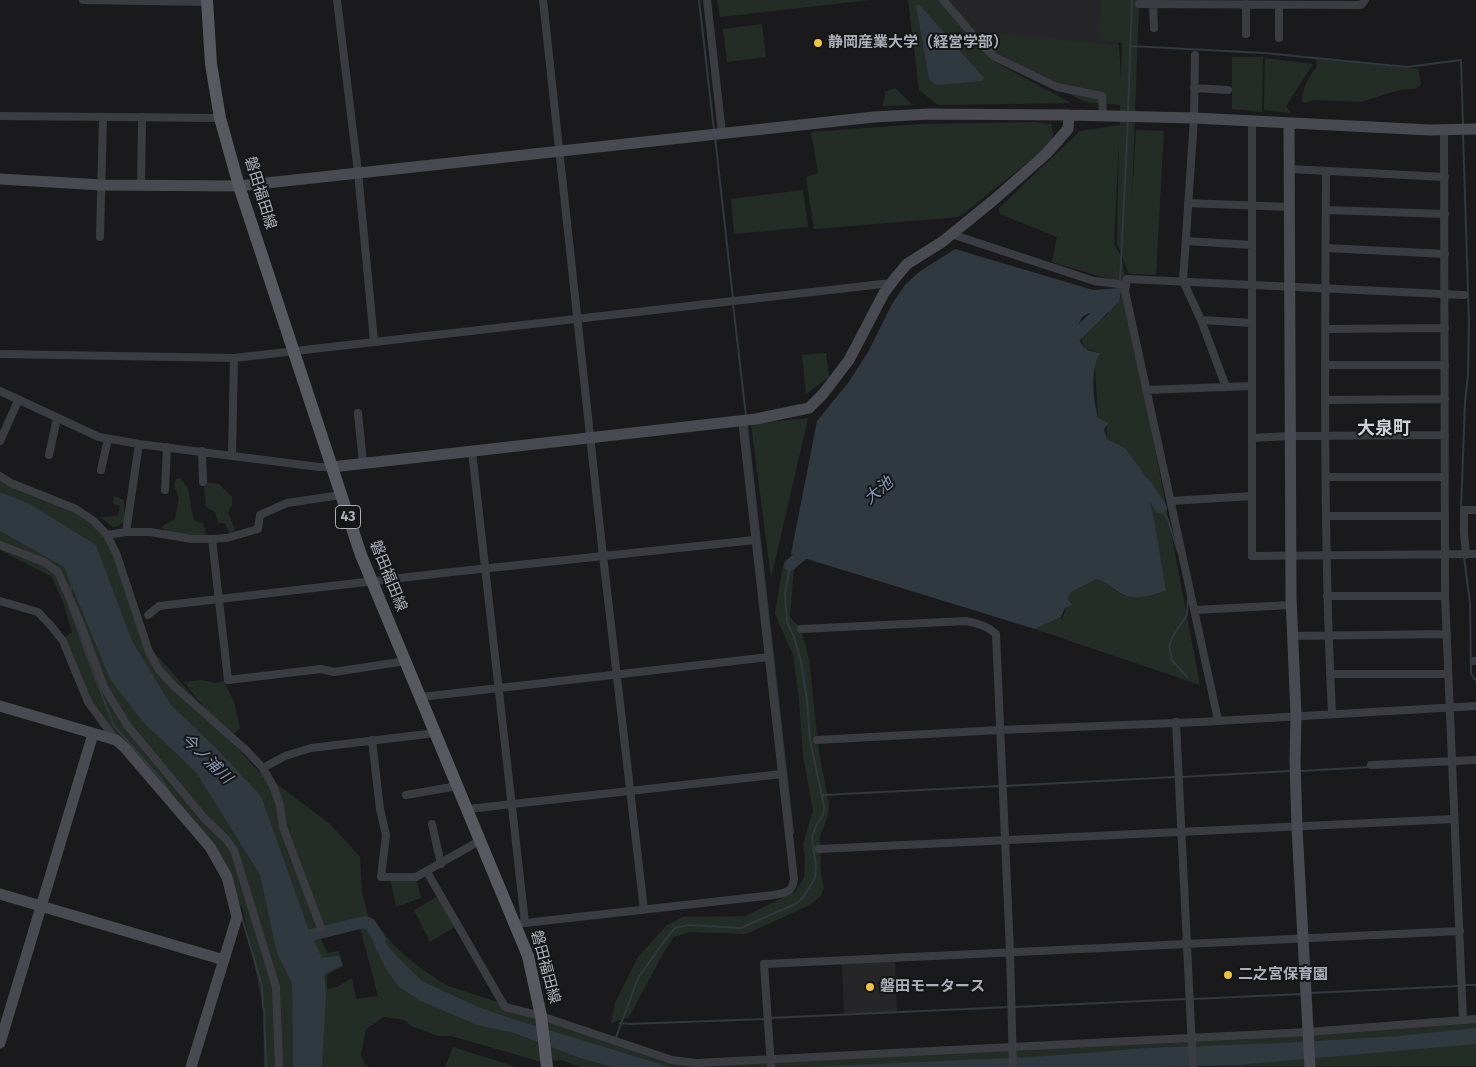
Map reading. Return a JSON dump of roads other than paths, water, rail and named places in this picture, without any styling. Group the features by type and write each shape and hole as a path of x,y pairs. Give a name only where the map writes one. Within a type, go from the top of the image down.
{"main road":[{"name":"磐田福田線","path":"207,1 210,56 215,92 220,118 240,186 361,555 481,840 521,924 541,1017 546,1063"}],"street":[{"path":"83,0 207,1"},
{"path":"337,0 358,172 374,341"},
{"path":"543,0 616,674 644,910"},
{"path":"707,0 722,133"},
{"path":"943,0 995,58 1057,87 1102,96 1103,116"},
{"path":"1139,4 1246,4 1266,2 1279,5 1361,5 1366,0"},
{"path":"1153,4 1154,28"},
{"path":"1246,4 1246,34"},
{"path":"1279,5 1279,38"},
{"path":"1195,55 1194,118 1183,281 1201,320 1226,387"},
{"path":"1194,88 1228,90"},
{"path":"0,179 102,185 240,186 874,117 929,114 1194,118 1444,130 1476,129"},
{"path":"0,391 97,436 139,444 319,467 472,452 742,420 809,408 823,394 849,360 874,310 891,283 908,264 952,234 1046,154 1068,129 1069,115"},
{"path":"0,116 220,118"},
{"path":"100,237 103,117"},
{"path":"141,185 142,117"},
{"path":"1252,121 1252,556 1445,556 1476,554"},
{"path":"1289,123 1291,605 1296,715 1295,772 1297,828 1310,1066"},
{"path":"1444,130 1445,596 1463,1020"},
{"path":"1290,169 1445,177"},
{"path":"1326,171 1326,516 1328,635 1332,713"},
{"path":"1188,203 1289,207"},
{"path":"1326,210 1445,214"},
{"path":"952,234 1094,281 1126,285"},
{"path":"1186,242 1252,245"},
{"path":"1326,248 1445,254"},
{"path":"1218,720 1125,291 1127,279 1464,295"},
{"path":"0,354 234,358 891,283"},
{"path":"1201,320 1252,323"},
{"path":"1326,330 1445,328"},
{"path":"232,455 234,358"},
{"path":"1326,365 1445,365"},
{"path":"1146,390 1252,386"},
{"path":"1326,400 1445,399"},
{"path":"0,441 18,401"},
{"path":"358,413 363,463"},
{"path":"49,455 57,418"},
{"path":"472,452 513,805 521,924 774,896 790,891 794,886 794,879 742,420"},
{"path":"1252,438 1326,435 1445,435"},
{"path":"101,470 108,438"},
{"path":"126,532 139,444"},
{"path":"165,490 167,447"},
{"path":"202,451 203,482"},
{"path":"0,476 11,483 76,509 94,521 107,535 116,553 149,652 159,670 263,768 273,786 280,805 283,827 320,928"},
{"path":"1326,477 1445,477"},
{"path":"107,535 126,532 150,532 192,539 227,538 258,529 260,515 287,503 341,494"},
{"path":"1172,501 1252,496"},
{"path":"1466,555 1464,510 1476,510"},
{"path":"1326,516 1445,516"},
{"path":"212,539 228,680 321,669 334,672 406,661"},
{"path":"148,615 159,606 486,568 755,540"},
{"path":"0,544 44,562 58,572 79,620 104,687 127,726 204,819 234,850 276,987 279,1067"},
{"path":"1327,596 1445,596"},
{"path":"0,601 38,612 52,627 63,641 88,702 116,740 210,847 227,877 237,917 191,1067"},
{"path":"1195,610 1291,605"},
{"path":"801,629 966,621 980,624 991,629 996,634 1010,952 1013,1067"},
{"path":"1292,636 1446,634"},
{"path":"421,697 769,657"},
{"path":"1330,674 1448,674"},
{"path":"0,706 116,740"},
{"path":"817,740 1476,706"},
{"path":"1176,722 1193,1067"},
{"path":"263,768 286,756 311,748 436,732"},
{"path":"0,1043 93,734"},
{"path":"372,740 380,810 386,835 381,877 416,877 481,840"},
{"path":"1371,765 1476,760"},
{"path":"468,809 782,774"},
{"path":"406,795 458,786"},
{"path":"819,849 1297,828 1454,819"},
{"path":"432,824 441,864"},
{"path":"426,872 505,1007 684,1063 770,1062 1307,1034 1476,1019"},
{"path":"0,894 224,960"},
{"path":"770,1062 764,964 1460,931"},
{"path":"273,1067 278,1050"}],"water":[{"path":"919,4 984,78 983,81 936,85 929,79 916,5"},
{"path":"955,249 1093,290 1122,288 1119,301 1109,312 1090,313 1082,318 1078,326 1078,336 1086,349 1100,353 1095,368 1094,393 1098,418 1108,424 1104,429 1107,439 1125,448 1142,471 1154,519 1166,591 1143,597 1131,597 1120,593 1097,579 1071,592 1068,599 1072,605 1065,608 1061,617 1035,629 791,554 817,421 848,383 868,352 892,304 905,285 919,272"},
{"name":"今ノ浦川","path":"0,492 30,504 96,545 132,641 171,705 215,747 261,796 308,928 322,958 339,956 343,965 324,974 326,996 322,1067 293,1067 292,983 277,953 260,875 196,772 142,721 110,679 64,567 0,531"},
{"path":"372,927 398,958 422,981 478,1007 670,1067 613,1067 580,1058 514,1033 477,1025 421,1001 399,987 386,969 374,945"},
{"path":"1476,1028 1476,1044 1237,1065 1165,1067 807,1067 1033,1057 1148,1048 1281,1043 1399,1036"}],"waterway":[{"path":"699,0 714,130"},
{"path":"1128,113 1132,0"},
{"path":"1130,46 1264,53 1407,67 1461,60 1463,125"},
{"path":"1120,282 1128,120"},
{"path":"1461,510 1469,323 1463,133"},
{"path":"715,137 733,299"},
{"name":"大池","path":"1066,345 1111,301"},
{"path":"733,304 746,416"},
{"path":"747,426 793,833"},
{"name":"大池","path":"1134,473 1148,488 1161,508"},
{"path":"1161,508 1168,520 1178,552"},
{"name":"大池","path":"790,565 812,546"},
{"path":"1464,557 1470,603 1471,674 1476,681"},
{"path":"615,1040 638,978 675,928 688,925 741,928 797,903 804,896 815,878 816,867 812,837 823,815 824,806 810,740 807,700 801,662 794,637 787,622 785,594 790,565"},
{"path":"70,593 72,583"},
{"path":"1187,677 1172,660 1169,646 1173,636 1187,615 1188,596"},
{"path":"70,608 114,726 161,779 171,794"},
{"path":"1300,771 1370,767"},
{"path":"1180,777 1290,771"},
{"path":"1005,786 1175,777"},
{"path":"823,795 1000,786"},
{"path":"242,918 262,986 266,1067"},
{"path":"299,938 364,922 370,924 380,940"},
{"path":"1464,985 1476,985"},
{"path":"1309,993 1459,986"},
{"path":"1192,999 1302,994"},
{"path":"1014,1007 1187,999"},
{"path":"770,1018 1010,1007"},
{"path":"620,1023 765,1019"}],"place":[{"name":"静岡産業大学（経営学部）","path":"818,43"},
{"name":"二之宮保育園","path":"1228,975"},
{"name":"磐田モータース","path":"870,987"}],"district":[{"name":"大泉町","path":"1384,429"}]}
